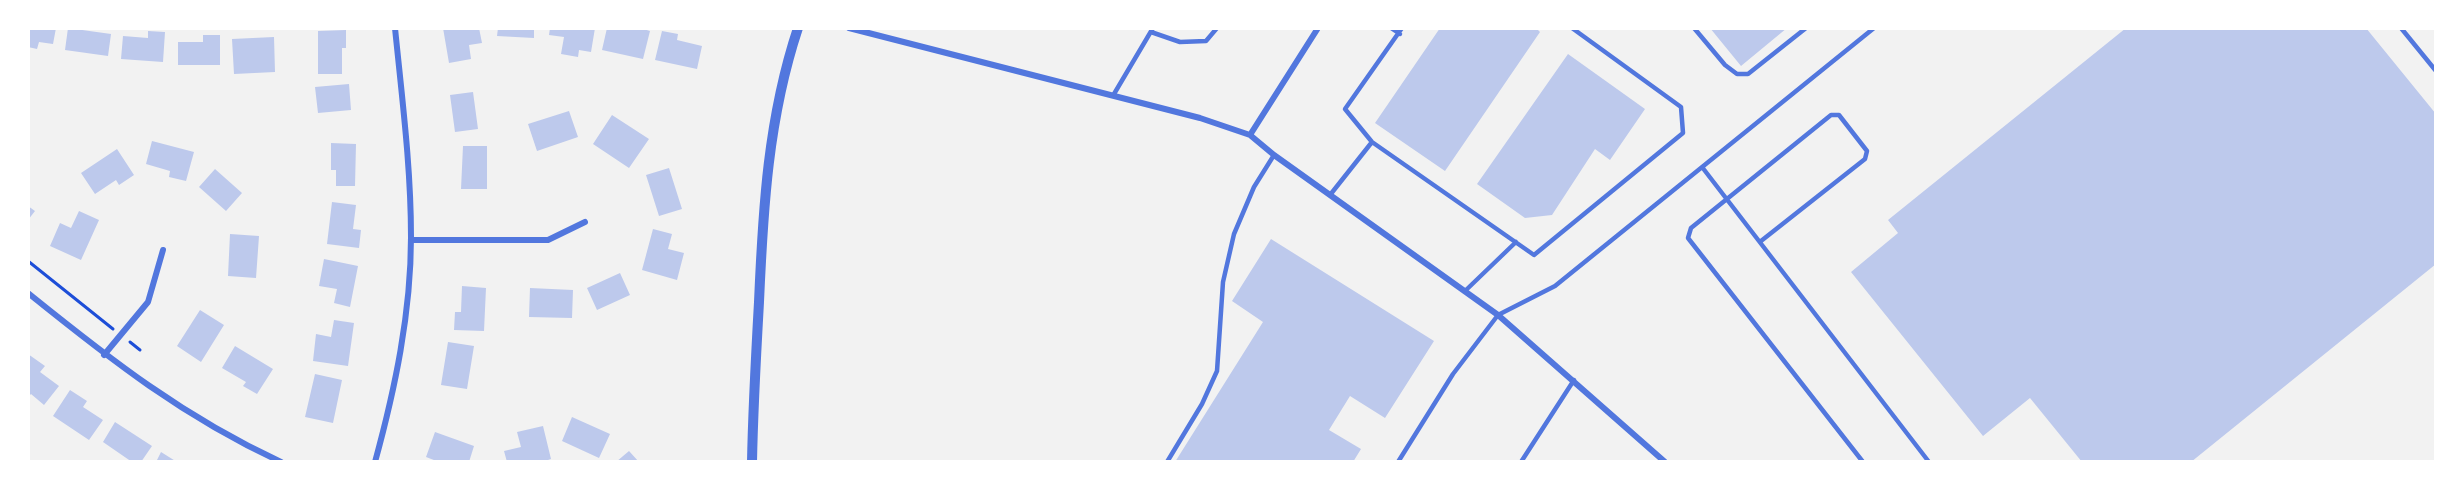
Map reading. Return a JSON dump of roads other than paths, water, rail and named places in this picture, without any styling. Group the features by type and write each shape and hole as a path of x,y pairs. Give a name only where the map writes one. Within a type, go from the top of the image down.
{"street":[{"path":"375,462 393,398 403,332 411,240 409,162 394,28"},
{"path":"752,462 764,198 775,118 786,65 798,28"},
{"path":"849,28 1113,94 1200,118 1250,135 1274,155 1498,315 1665,462"},
{"path":"1250,135 1318,28"},
{"path":"411,240 548,240 585,222"},
{"path":"104,355 148,302 163,250"},
{"path":"28,293 104,355 192,415 281,462"}],"lane":[{"path":"1113,94 1152,30 1180,42 1197,42 1206,41 1217,28"},
{"path":"1391,28 1401,31 1345,109 1372,142 1534,255 1683,133 1681,107 1572,28"},
{"path":"1694,28 1725,65 1737,75 1748,74 1806,28"},
{"path":"1398,462 1453,374 1498,315 1555,286 1874,28"},
{"path":"2401,28 2436,71"},
{"path":"1761,241 1865,159 1867,151 1839,115 1832,115 1691,228 1688,238 1863,462"},
{"path":"1330,195 1372,142"},
{"path":"1167,462 1202,404 1217,371 1223,282 1234,234 1254,186 1274,155"},
{"path":"1702,167 1929,462"},
{"path":"1465,291 1516,242"},
{"path":"1521,462 1574,380"}]}
